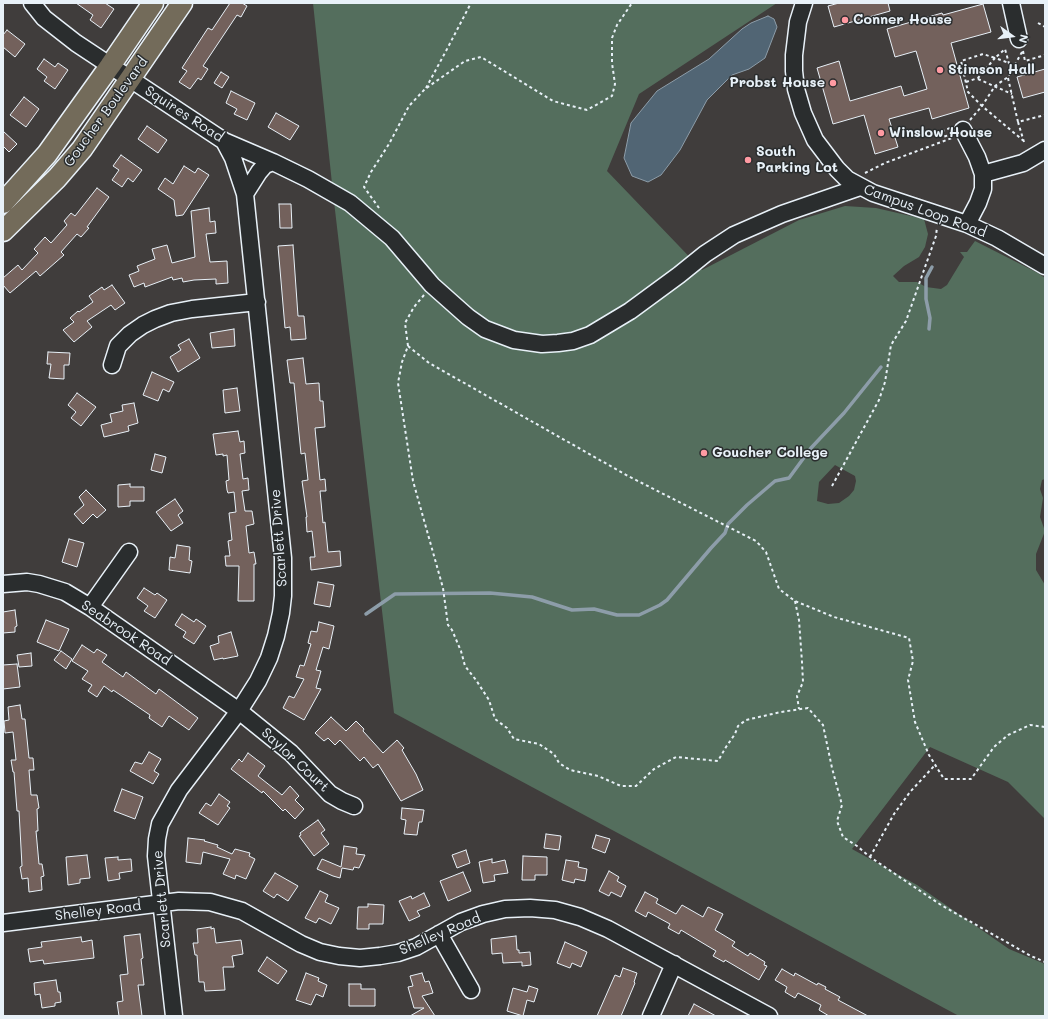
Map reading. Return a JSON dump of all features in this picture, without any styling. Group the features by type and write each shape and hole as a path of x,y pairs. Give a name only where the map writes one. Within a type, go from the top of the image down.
{"main road":[{"name":"Goucher Boulevard","path":"3,203 47,154 110,66 152,3"},
{"name":"Goucher Boulevard","path":"3,231 57,178 82,149 131,80 182,3"}],"street":[{"name":"Squires Road","path":"32,3 44,18 76,43 224,142 308,179 350,203 392,238 432,285 468,317 485,328 514,340 542,344 573,341 590,335 630,311 705,254 734,236 861,181"},
{"name":"Campus Loop Road","path":"804,3 798,22 794,55 794,71 799,101 808,127 821,149 837,169 847,179 861,181 885,198 967,224 997,238 1045,266"},
{"path":"1011,3 1021,45"},
{"path":"962,126 977,157 983,174 983,189 978,203 967,224"},
{"name":"Scarlett Drive","path":"174,1016 156,856 160,824 179,790 239,711 258,681 269,658 280,621 283,596 283,558 245,194 233,158 224,142"},
{"path":"983,174 1023,163 1045,150"},
{"path":"245,194 258,172 272,162"},
{"path":"112,364 118,346 130,334 155,319 170,313 192,309 256,302"},
{"path":"90,608 129,552"},
{"name":"Seabrook Road","path":"3,584 27,582 39,584 64,592 90,608 239,711"},
{"name":"Saylor Court","path":"239,711 290,753 330,794 354,806"},
{"name":"Shelley Road","path":"3,923 161,903 192,901 210,902 242,910 301,944 320,952 360,958 398,953 416,946 462,922 491,912 530,908 555,910 580,917 608,929 769,1016"},
{"path":"439,934 472,990"},
{"path":"651,1016 674,964"}],"path":[{"path":"425,89 471,3"},
{"path":"381,211 364,187 409,106 425,89 465,62 481,57 553,101 587,110 612,96 616,84 612,63 612,38 617,25 632,3"},
{"path":"1038,24 1045,27"},
{"path":"861,181 885,163 954,137 953,133 943,137 940,132 962,126 982,106 995,86 1008,78 1021,45"},
{"path":"1021,45 1025,60 1045,55"},
{"path":"966,82 978,78 1005,49 1011,71"},
{"path":"1009,63 983,54 961,61 968,92 982,106 1025,142"},
{"path":"978,78 1012,94"},
{"path":"1008,78 1018,122 1027,147"},
{"path":"1018,122 1045,115"},
{"path":"832,486 879,400 885,382 891,345 906,321 936,236 938,214"},
{"path":"432,285 414,307 405,323 408,346 402,362 398,383 413,481 444,588 448,625 452,630 461,651 465,666 489,700 494,719 507,728 514,738 539,744 554,754 559,763 570,770 598,776 621,786 636,786 654,769 676,757 718,761 735,734 738,726 746,720 808,708 823,726 842,805 837,821 844,837 870,857 941,905 1045,962"},
{"path":"408,346 429,363 621,472 756,541 766,552 779,589 795,601 834,617 909,638 913,661 908,680 915,722 929,756 944,779 971,779 994,747 1008,735 1030,725 1045,727"},
{"path":"795,601 799,620 803,682 796,696 799,709"},
{"path":"870,857 894,814 910,792 935,765"}],"green space":[{"name":"Goucher College","path":"313,3 777,3 639,94 607,171 702,270 799,220 845,206 876,208 924,219 928,234 925,247 919,257 904,266 893,276 899,282 917,282 926,287 941,289 947,285 964,257 960,252 967,252 975,241 1045,278 1045,479 1042,480 1040,489 1043,498 1040,517 1045,531 1036,554 1036,570 1045,585 1045,819 1008,782 930,747 852,849 917,885 1009,949 1045,964 1045,1016 959,1016 394,713 333,193","holes":["835,465 855,476 856,481 854,490 849,496 839,503 828,504 817,501 819,482"]}],"water":[{"path":"768,16 774,19 777,27 765,58 749,69 732,75 707,100 680,150 661,175 648,182 632,176 624,158 631,123 657,91 709,59 742,29 751,23"}],"building":[{"path":"76,3 105,3 114,9 101,28 90,20 93,15"},
{"path":"230,3 242,3 247,6 241,17 237,15 203,66 208,69 201,80 198,78 190,89 179,82 187,71 182,68 208,28 212,30"},
{"name":"Conner House","path":"839,3 888,3 890,11 834,27 828,6"},
{"path":"983,4 991,32 951,43 969,108 932,119 929,108 889,119 898,147 875,154 864,115 833,124 817,68 839,61 850,101 901,86 904,96 927,89 916,51 895,57 887,29 942,13 943,15"},
{"path":"7,30 25,44 15,57 3,47 3,35"},
{"path":"44,59 55,67 58,63 68,70 55,89 44,81 47,77 37,69"},
{"path":"1045,69 1045,92 1023,98 1017,77"},
{"path":"221,72 229,77 222,88 214,83"},
{"path":"231,91 255,103 247,120 234,114 237,109 226,103"},
{"path":"24,97 39,109 26,127 10,115"},
{"path":"276,113 299,126 290,140 268,127"},
{"path":"147,126 167,140 158,153 138,139"},
{"path":"3,131 17,144 9,152 3,146"},
{"path":"121,155 142,170 133,182 128,178 122,187 112,180 119,170 113,166"},
{"path":"184,166 195,173 198,168 209,175 183,215 176,216 174,200 158,189 165,178 173,184"},
{"path":"97,188 109,197 87,227 89,228 81,237 77,234 61,252 64,255 40,276 36,271 10,293 3,285 3,278 18,265 22,270 38,253 34,249 45,237 51,243 67,225 64,221 71,213 75,216"},
{"path":"279,204 291,204 292,228 280,228"},
{"path":"209,208 210,222 215,221 216,233 206,234 210,262 227,261 228,283 216,284 216,279 183,282 182,278 173,280 172,277 145,287 144,283 134,287 129,275 139,271 137,266 155,259 152,249 167,245 172,263 195,257 191,211"},
{"path":"293,245 298,316 304,316 306,339 291,340 290,327 285,328 278,246"},
{"path":"112,285 125,303 115,310 111,305 87,321 92,327 74,342 63,330 74,322 70,318 93,302 89,296 102,287 104,290"},
{"path":"234,329 235,346 212,348 210,333"},
{"path":"189,339 200,358 178,372 170,357 181,350 178,345"},
{"path":"48,352 70,353 69,365 64,365 64,379 49,378 51,364 47,364"},
{"path":"303,358 306,384 319,383 320,401 323,401 325,427 315,428 320,480 325,479 326,491 320,491 323,523 325,522 328,552 340,551 341,566 311,570 310,557 315,557 312,531 307,532 307,517 302,481 308,480 305,453 301,454 294,383 290,383 287,360"},
{"path":"152,372 174,382 169,392 163,389 158,401 143,395"},
{"path":"237,388 240,411 225,413 223,390"},
{"path":"77,393 96,407 81,426 71,418 76,412 68,405"},
{"path":"134,403 138,423 128,426 129,431 104,437 101,425 112,422 110,414 123,411 122,405"},
{"path":"238,431 240,442 244,441 245,453 240,454 243,479 248,478 249,490 242,491 245,511 252,511 254,524 246,526 249,553 254,552 256,564 254,564 254,601 238,601 239,566 226,566 225,556 230,556 228,541 232,540 229,513 236,512 234,492 228,493 227,490 226,481 229,480 227,455 216,455 213,434"},
{"path":"155,454 166,457 162,473 151,470"},
{"path":"130,484 130,487 144,487 144,501 130,501 130,506 118,507 118,485"},
{"path":"86,490 106,510 97,518 93,514 83,524 74,514 84,505 79,497"},
{"path":"175,499 183,511 178,515 183,523 171,531 156,512"},
{"path":"69,539 84,543 77,567 62,562"},
{"path":"177,545 190,547 189,560 192,561 190,573 169,570 170,557 175,558"},
{"path":"318,582 334,585 330,607 314,604"},
{"path":"144,588 155,595 157,593 167,600 155,618 144,611 148,606 137,598"},
{"path":"15,610 17,626 15,627 15,632 3,633 3,612"},
{"path":"182,614 194,622 196,619 206,626 194,644 183,637 186,632 175,625"},
{"path":"46,620 69,629 59,651 37,642"},
{"path":"319,622 334,626 329,649 323,647 316,670 321,671 316,688 321,689 304,720 283,708 289,696 294,698 304,679 296,677 300,665 304,666 311,644 308,643 311,631 317,632"},
{"path":"231,632 238,656 214,660 210,646 219,643 218,636"},
{"path":"82,645 94,653 97,649 107,655 102,662 123,677 126,672 156,694 159,689 198,718 189,730 169,716 162,727 149,718 150,715 113,690 112,692 104,686 97,697 88,691 92,685 82,679 88,671 72,661"},
{"path":"61,651 72,659 66,669 54,660"},
{"path":"31,653 32,666 19,667 17,655"},
{"path":"17,664 20,687 3,689 3,665"},
{"path":"20,705 22,719 25,719 29,758 33,758 34,770 29,770 31,795 37,795 39,808 37,809 38,831 36,831 39,864 42,864 44,876 41,877 42,890 29,892 28,878 22,879 20,867 22,866 19,811 17,811 14,772 11,760 16,760 13,732 5,733 4,721 9,720 8,707"},
{"path":"331,717 346,731 356,721 383,753 397,740 404,748 402,750 416,774 423,790 401,801 378,764 373,768 364,757 360,761 340,740 335,745 328,738 324,741 315,733"},
{"path":"149,752 161,759 154,771 159,774 153,784 130,771 135,762 142,764"},
{"path":"248,753 265,766 258,776 282,795 290,786 299,796 295,800 304,809 295,819 285,809 283,811 263,791 262,793 231,769 239,759 242,762"},
{"path":"122,789 143,797 135,819 114,811"},
{"path":"219,794 230,802 227,806 230,808 218,825 199,813 206,803 211,806"},
{"path":"402,808 424,810 422,822 419,822 417,835 404,834 406,820 401,819"},
{"path":"318,820 325,830 321,833 329,844 314,856 299,836 301,835 300,833"},
{"path":"546,834 561,836 559,850 544,848"},
{"path":"596,835 610,839 605,853 592,848"},
{"path":"188,838 205,840 204,841 218,845 217,847 232,854 235,849 250,853 249,856 255,859 246,879 236,875 235,879 223,874 230,859 203,852 201,864 186,862"},
{"path":"344,846 357,848 356,854 365,855 359,868 354,867 353,870 342,868 340,878 317,869 322,859 341,867"},
{"path":"466,850 470,863 457,868 452,855"},
{"path":"87,855 90,878 80,879 80,883 68,885 66,857"},
{"path":"523,856 547,857 547,875 535,875 535,880 522,880"},
{"path":"118,857 118,860 131,859 132,871 119,873 120,879 108,881 105,858"},
{"path":"492,859 492,863 505,860 508,873 494,875 495,881 483,883 479,862"},
{"path":"566,860 579,862 578,867 587,869 585,881 575,879 574,883 562,880"},
{"path":"609,871 619,877 617,881 626,886 621,897 611,892 609,896 599,891"},
{"path":"463,872 471,891 448,901 440,881"},
{"path":"275,873 298,886 288,901 277,894 274,898 263,891"},
{"path":"320,891 328,895 325,902 339,908 331,924 319,918 316,923 305,918"},
{"path":"645,892 658,899 656,903 676,914 682,905 703,917 708,907 723,914 715,930 735,942 732,946 748,956 750,953 765,962 764,965 767,966 759,980 725,960 724,962 713,956 716,951 681,930 679,934 668,928 670,924 648,912 646,917 635,911"},
{"path":"424,893 430,906 417,911 420,916 409,921 399,901 411,896 412,899"},
{"path":"368,904 384,905 383,924 369,924 369,929 357,929 358,907 368,907"},
{"path":"211,927 211,929 214,928 216,943 241,940 243,954 232,956 234,967 223,967 225,990 205,991 204,982 199,982 197,955 195,955 193,943 198,943 197,929"},
{"path":"140,934 144,985 138,985 142,1016 119,1016 117,1002 123,1001 120,975 128,974 124,936"},
{"path":"516,936 517,950 519,950 519,953 530,952 531,965 522,966 522,962 503,963 502,953 492,954 491,939"},
{"path":"81,937 82,942 92,940 94,958 44,964 43,960 30,962 28,949 42,947 41,942"},
{"path":"565,942 587,952 581,967 572,963 570,968 557,963"},
{"path":"267,957 287,971 278,984 258,971"},
{"path":"623,968 637,973 635,983 621,1016 597,1016 615,975 620,977"},
{"path":"782,969 794,976 795,973 817,985 818,983 826,987 825,989 840,997 838,1000 868,1016 829,1016 819,1010 821,1005 798,993 795,998 785,992 787,987 775,980"},
{"path":"306,973 319,978 318,981 327,985 323,997 316,994 311,1005 296,1000"},
{"path":"422,973 425,982 429,981 433,993 422,996 435,1016 410,1016 424,1008 414,1008 408,987 413,986 410,976"},
{"path":"56,980 58,992 60,992 61,1002 55,1003 55,1006 42,1008 40,994 35,995 34,983"},
{"path":"349,984 361,984 361,989 375,989 375,1006 349,1006"},
{"path":"529,986 538,989 534,1002 527,1000 523,1016 507,1011 513,988 527,992"},
{"path":"694,1004 716,1016 688,1016"}],"waterway":[{"path":"929,329 930,318 926,299 926,278 932,267"},
{"path":"366,614 395,594 490,593 532,597 572,610 594,609 617,615 639,615 660,605 667,600 725,533 728,524 747,505 775,481 789,478 811,448 844,413 881,367"}],"place":[{"name":"Conner House","path":"845,20"},
{"name":"Stimson Hall","path":"940,70"},
{"name":"Probst House","path":"833,83"},
{"name":"Winslow House","path":"881,133"},
{"name":"South Parking Lot","path":"748,160"},
{"name":"Goucher College","path":"704,453"}]}
